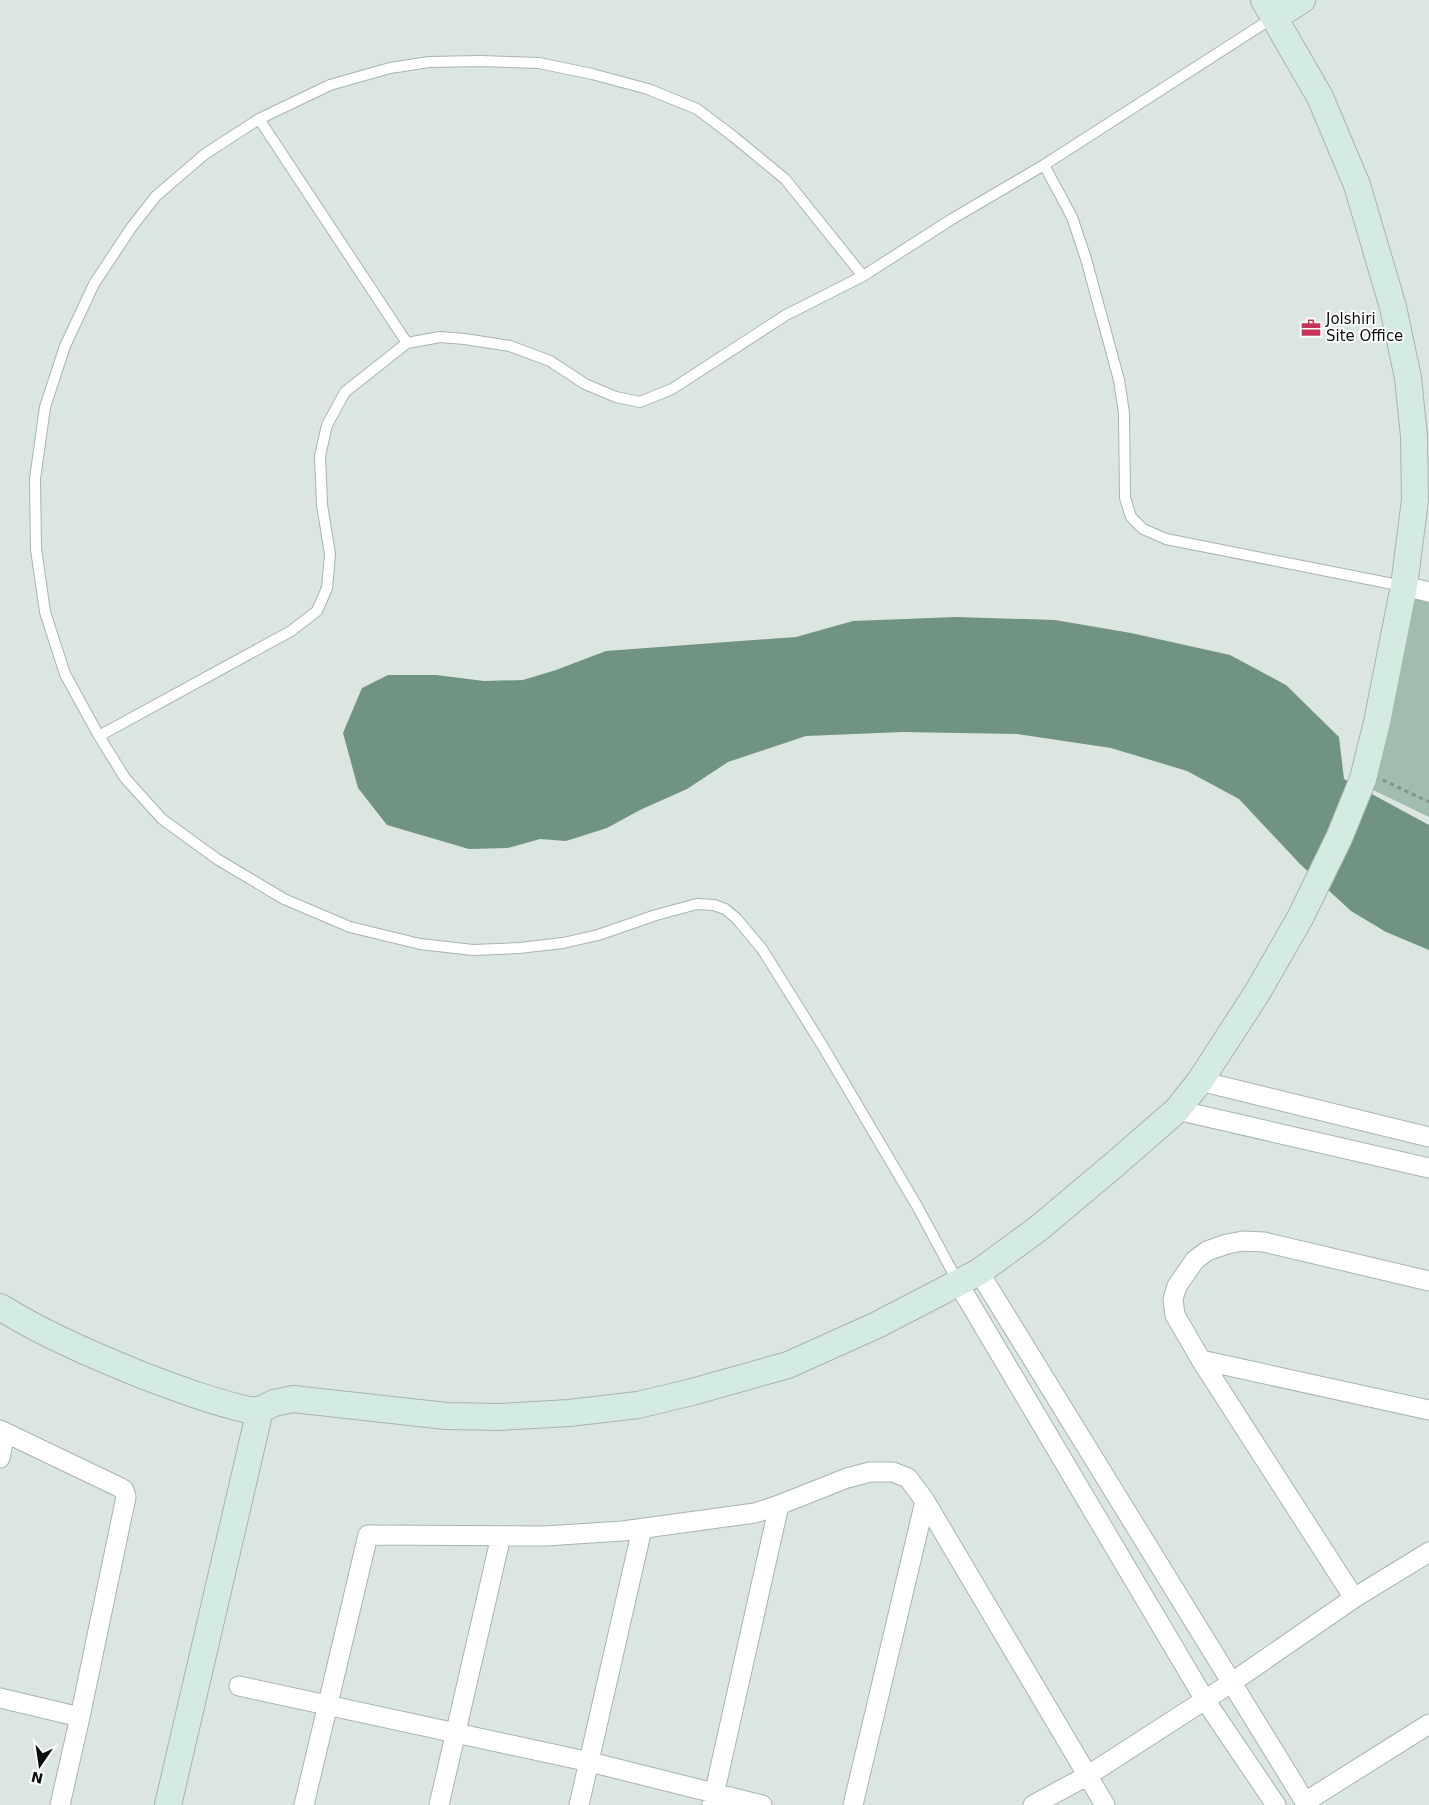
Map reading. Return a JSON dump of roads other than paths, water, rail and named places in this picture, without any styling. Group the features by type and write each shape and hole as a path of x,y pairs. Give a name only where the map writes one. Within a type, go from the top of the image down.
{"street":[{"path":"0,1307 17,1318 95,1356 183,1390 239,1408 260,1410 274,1402 293,1399 438,1415 500,1417 569,1413 638,1405 788,1365 877,1325 968,1277 1040,1228 1177,1110 1200,1081 1258,992 1315,889 1339,838 1373,780 1377,722 1404,586 1415,500 1415,464 1408,378 1393,308 1357,185 1320,97 1270,8 1302,0"},
{"path":"1404,586 1429,592"},
{"path":"1200,1081 1429,1137"},
{"path":"1177,1110 1429,1168"},
{"path":"1354,1598 1200,1360 1175,1315 1173,1299 1177,1286 1195,1260 1207,1251 1226,1244 1243,1241 1264,1242 1429,1281"},
{"path":"968,1277 1231,1683 1306,1804 1429,1724"},
{"path":"968,1277 1205,1700 1276,1805"},
{"path":"1200,1360 1429,1410"},
{"path":"168,1805 260,1410"},
{"path":"0,1458 3,1431 119,1486 124,1490 126,1497 60,1805"},
{"path":"304,1805 368,1535 501,1536 590,1534 642,1529 754,1513 780,1505 847,1478 870,1472 893,1472 908,1478 925,1501 1105,1805"},
{"path":"853,1805 925,1501"},
{"path":"714,1799 780,1505"},
{"path":"579,1805 642,1529"},
{"path":"440,1805 501,1536"},
{"path":"1033,1805 1087,1776 1231,1683 1354,1598 1429,1552"},
{"path":"239,1686 590,1762 714,1799 762,1805"},
{"path":"0,1698 80,1718"}],"lane":[{"path":"99,736 291,631 317,611 327,588 330,554 322,505 320,456 327,426 345,392 408,343 440,337 510,346 550,361 585,384 616,397 640,402 672,389 786,315 863,276 952,219 1044,165 1270,8"},
{"path":"863,276 785,179 697,109 648,89 592,74 539,63 480,61 429,62 390,68 330,85 259,119 205,154 156,196 131,228 90,292 65,346 46,407 35,479 36,549 45,612 65,674 99,736 125,778 162,819 217,860 284,899 350,927 420,944 473,950 519,948 563,943 598,935 656,915 697,904 725,908 762,949 822,1044 917,1206 968,1277"},
{"path":"259,119 408,343"},
{"path":"1044,165 1072,217 1086,259 1119,380 1124,413 1125,498 1131,517 1144,529 1166,539 1404,586"}],"place":[{"name":"Jolshiri Site Office","path":"1311,328"}]}
